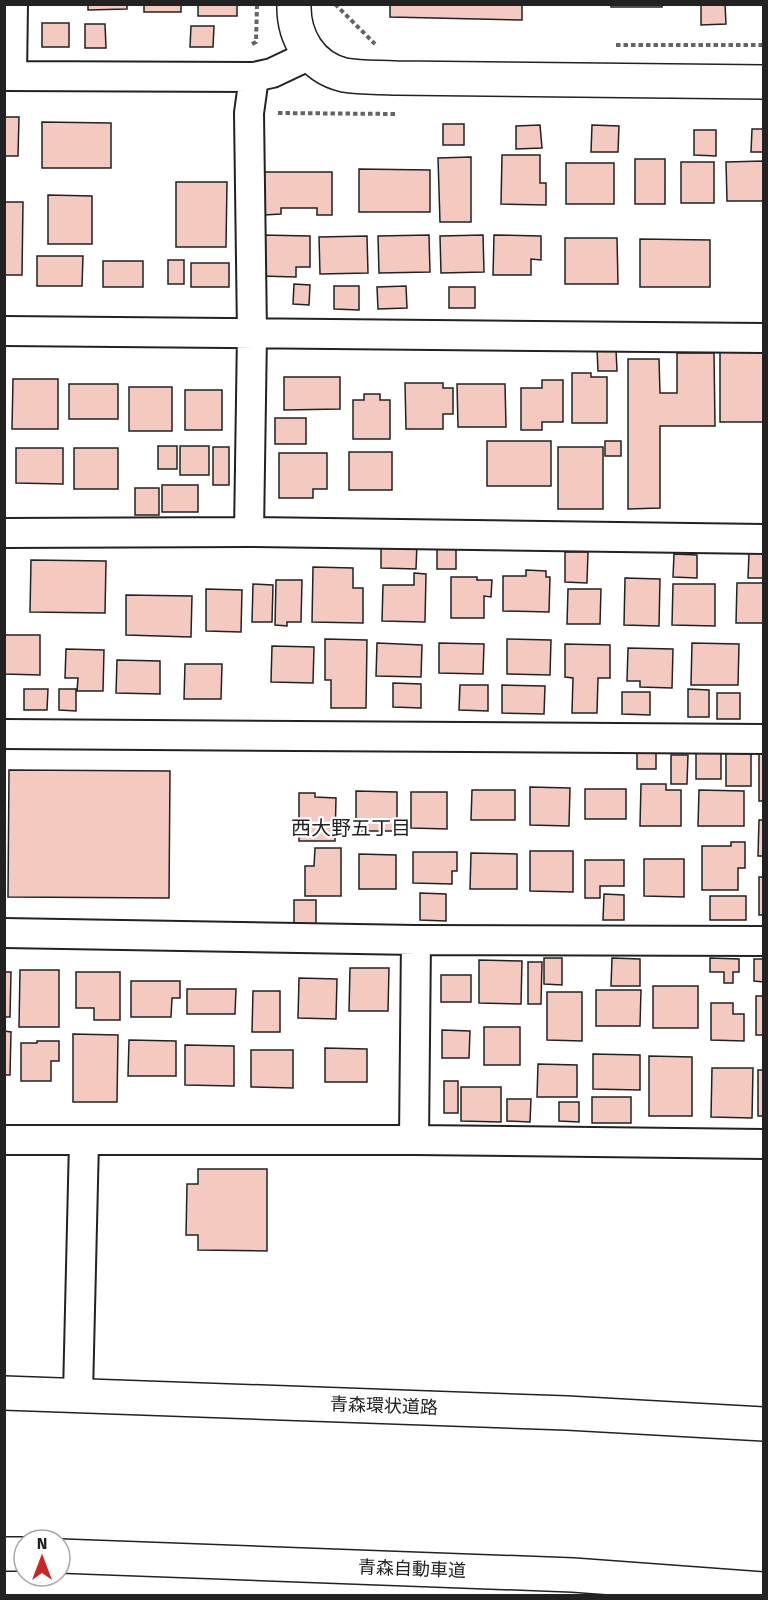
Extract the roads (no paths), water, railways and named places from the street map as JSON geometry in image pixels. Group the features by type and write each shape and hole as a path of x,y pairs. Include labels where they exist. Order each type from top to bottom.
{"main road":[{"path":"294,4 293,18 297,35 310,55 319,63 345,75 396,78 764,82"},
{"name":"青森環状道路","path":"4,1392 567,1413 764,1424"},
{"name":"青森自動車道","path":"72,1556 573,1575 764,1589"}],"street":[{"path":"13,4 8,76 254,77 272,73 310,55"},
{"path":"249,532 252,333 249,113 254,77"},
{"path":"4,331 764,338"},
{"path":"4,533 249,532 764,538"},
{"path":"4,734 764,740"},
{"path":"4,933 416,940 764,940"},
{"path":"414,1140 416,940"},
{"path":"4,1140 414,1140 764,1144"},
{"path":"78,1394 84,1141"}],"district":[{"name":"西大野五丁目","path":"351,828"}]}
